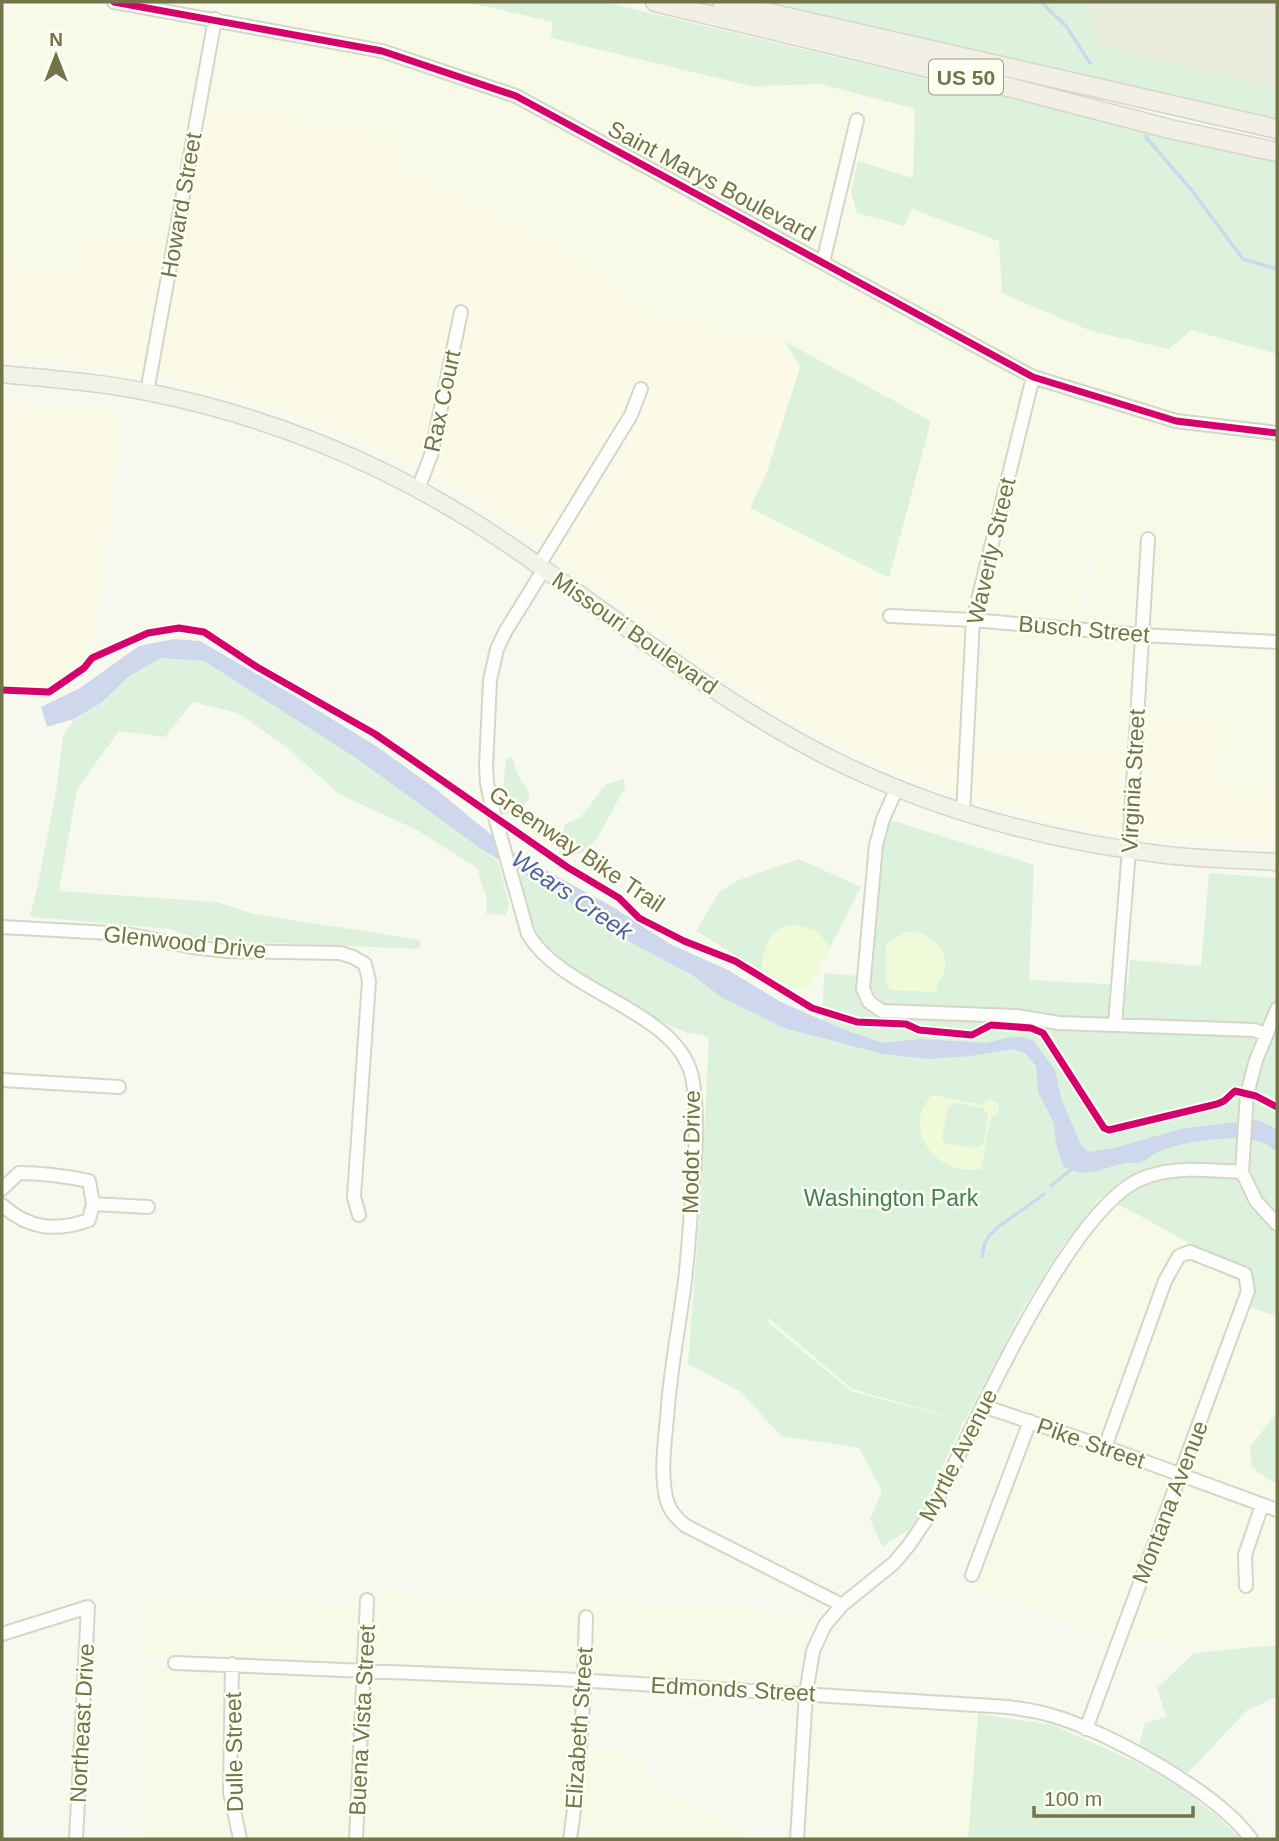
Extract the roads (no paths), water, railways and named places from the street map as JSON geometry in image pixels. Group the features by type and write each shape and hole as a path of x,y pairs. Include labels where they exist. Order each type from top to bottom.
{"highway":[{"name":"US 50","path":"655,2 1170,129 1277,152"},
{"name":"US 50","path":"722,2 1277,129"}],"main road":[{"name":"Missouri Boulevard","path":"2,374 147,392 221,410 293,433 356,459 418,489 480,526 727,698 814,751 897,788 963,813 1049,835 1167,855 1277,862"}],"street":[{"name":"Saint Marys Boulevard","path":"114,2 382,51 516,96 1032,377 1176,421 1277,433"},
{"name":"Howard Street","path":"147,392 215,19"},
{"path":"823,262 858,120"},
{"name":"Rax Court","path":"418,489 431,455 461,312"},
{"name":"Waverly Street","path":"963,813 973,620 1032,377"},
{"name":"Modot Drive","path":"641,389 631,415 505,632 493,662 486,783 521,911 536,949 565,972 663,1031 677,1046 693,1080 695,1160 684,1293 671,1370 664,1459 665,1492 671,1511 686,1527 842,1605"},
{"name":"Virginia Street","path":"1115,1024 1129,850 1148,538"},
{"name":"Busch Street","path":"890,616 973,620 1141,635 1277,642"},
{"path":"897,788 878,833 863,989 869,1002 882,1011 1016,1016 1059,1023 1254,1030 1265,1034"},
{"name":"Glenwood Drive","path":"2,927 127,934 227,951 340,953 365,964 369,981 354,1197 359,1215"},
{"path":"1277,1009 1256,1060 1245,1106 1242,1172 1256,1201 1277,1224"},
{"path":"2,1080 120,1087"},
{"name":"Myrtle Avenue","path":"797,1839 806,1693 813,1651 825,1625 842,1605 894,1563 909,1545 935,1504 1034,1307 1066,1256 1118,1193 1144,1177 1174,1171 1242,1172"},
{"path":"2,1189 19,1173 65,1176 89,1181 93,1204 89,1220 74,1226 41,1226 16,1218 2,1205"},
{"path":"93,1204 148,1207"},
{"name":"Montana Avenue","path":"1086,1729 1248,1291 1245,1274 1190,1252 1179,1256 1165,1281 1105,1447"},
{"name":"Pike Street","path":"983,1406 1277,1510"},
{"path":"972,1575 1030,1421"},
{"path":"1246,1586 1245,1555 1262,1505"},
{"name":"Buena Vista Street","path":"356,1839 367,1600"},
{"name":"Northeast Drive","path":"2,1634 88,1607 76,1839"},
{"name":"Elizabeth Street","path":"570,1839 576,1796 586,1617"},
{"name":"Edmonds Street","path":"175,1663 806,1693 1008,1707 1051,1715 1151,1760 1241,1824 1251,1839"},
{"name":"Dulle Street","path":"232,1664 230,1792 240,1839"}],"water":[{"name":"Wears Creek","path":"174,639 200,641 293,695 376,746 436,789 511,851 613,907 670,944 728,970 781,1002 845,1030 884,1043 919,1039 987,1043 1005,1038 1021,1037 1033,1040 1055,1070 1061,1098 1081,1145 1089,1152 1114,1148 1181,1129 1257,1120 1277,1129 1277,1152 1264,1143 1253,1140 1225,1139 1179,1145 1156,1153 1142,1162 1126,1163 1095,1172 1081,1172 1063,1166 1056,1144 1054,1123 1038,1092 1036,1066 1025,1053 1013,1049 929,1059 883,1054 784,1028 721,997 692,975 633,944 593,916 484,851 356,758 204,661 161,658 128,677 101,703 74,719 47,727 41,707 80,688 139,646"}],"waterway":[{"path":"1041,2 1066,26 1090,63"},
{"path":"1145,136 1193,192 1243,259 1277,269"},
{"path":"1051,1186 1074,1167"},
{"path":"982,1256 985,1243 991,1234 1044,1194"}],"park label":[{"name":"Washington Park","path":"891,1198"}]}
